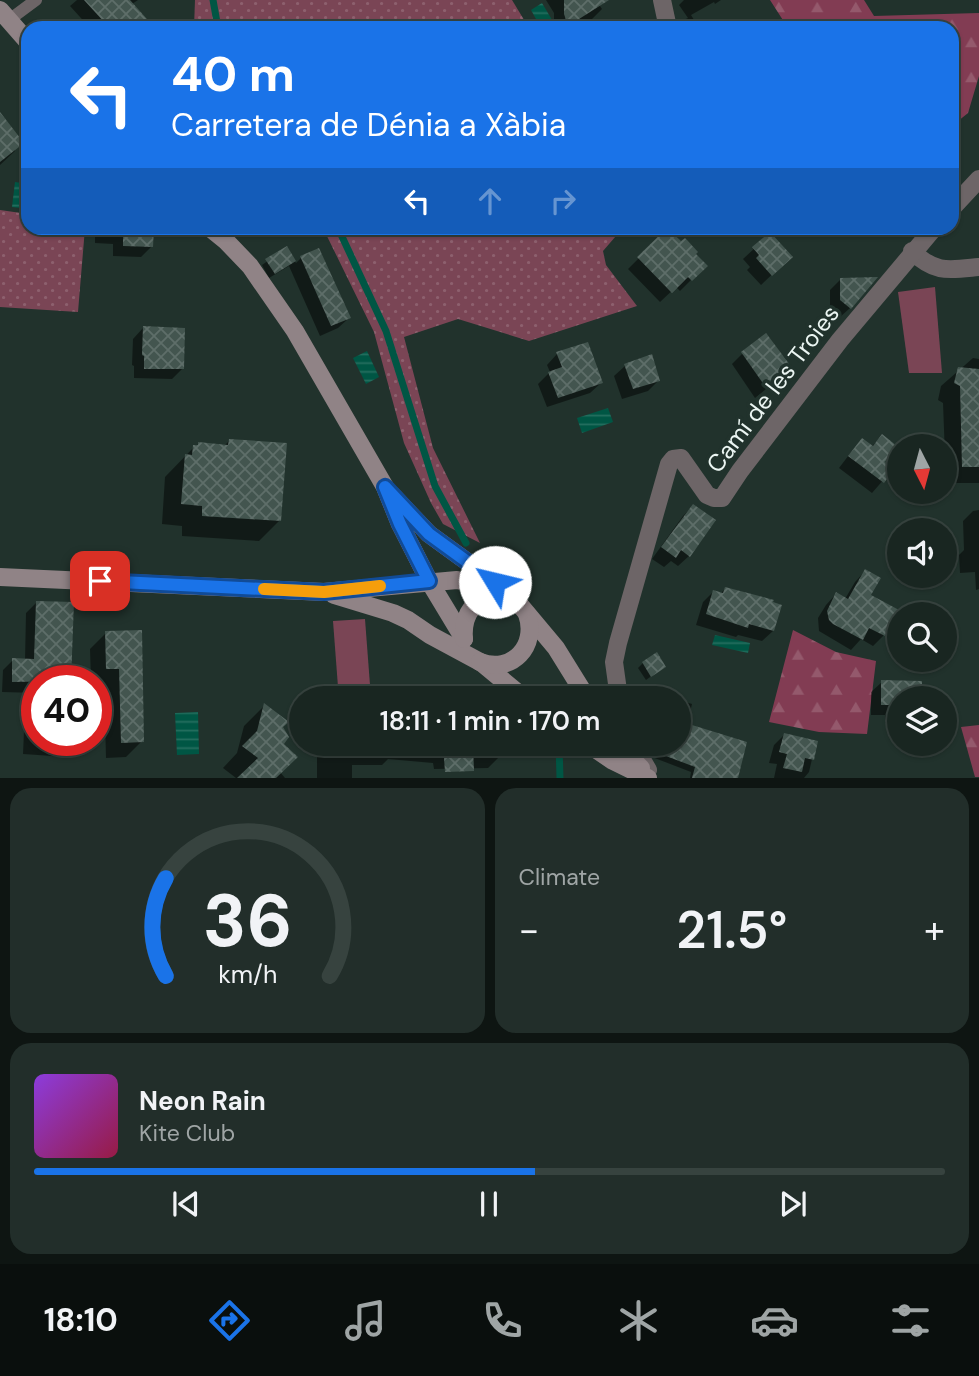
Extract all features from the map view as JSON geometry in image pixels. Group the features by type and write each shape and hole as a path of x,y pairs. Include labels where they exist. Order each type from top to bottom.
{"street":[{"path":"662,0 666,21"},
{"path":"4,15 21,34"},
{"path":"959,200 979,179"},
{"path":"219,235 250,266 281,309 385,487 400,524 429,581 474,657 510,686"},
{"name":"Camí de les Troies","path":"617,686 614,662 618,643 668,464 673,459 681,458 707,495 722,498 840,340 927,235"},
{"path":"912,251 932,268 953,270 979,267"},
{"path":"385,487 429,534 494,589 522,608 556,649 579,686"},
{"path":"0,577 324,592 457,580 494,589"},
{"path":"464,639 463,627 468,612 494,589"},
{"path":"324,592 394,613 482,663 499,664 510,661 527,646 531,624 522,608"},
{"path":"606,756 651,778"},
{"path":"629,756 651,778"},
{"path":"640,756 651,778"}],"lane":[{"path":"4,15 36,0"}],"shaded area":[{"path":"195,0 512,0 525,21 194,21"},
{"path":"542,3 553,21 537,21 531,10"},
{"path":"15,182 21,183 21,208 12,207"},
{"path":"0,210 21,213 21,235 84,235 78,312 0,307"},
{"path":"326,235 617,235 603,251 606,265 637,306 529,341 458,319 404,337 433,448 480,543 443,524 431,503 404,443 374,332"},
{"path":"935,287 942,373 909,373 898,292"},
{"path":"367,351 379,377 366,384 353,358"},
{"path":"608,408 613,422 582,433 577,418"},
{"path":"365,619 370,685 338,686 333,621"},
{"path":"715,635 750,643 748,653 712,645"},
{"path":"198,712 199,754 177,755 175,713"}],"green space":[{"path":"770,0 864,0 874,16 979,13 979,76 968,113 959,120 959,21 784,21"},
{"path":"793,630 836,652 876,661 867,734 819,732 769,722"},
{"path":"979,725 979,777 975,777 961,727"}],"building":[{"path":"84,0 130,0 149,21 103,21"},
{"path":"564,0 609,0 576,21 566,21"},
{"path":"0,112 21,139 21,145 0,162"},
{"path":"123,235 154,235 153,247 123,246"},
{"path":"660,235 675,235 681,241 685,238 708,266 692,281 688,277 672,293 637,257"},
{"path":"766,235 773,235 793,257 772,276 756,258 759,255 752,247"},
{"path":"287,246 296,261 275,274 265,259"},
{"path":"319,248 351,318 331,326 300,256"},
{"path":"878,277 851,309 840,300 840,278"},
{"path":"143,326 185,328 184,369 144,369"},
{"path":"766,333 793,369 767,389 741,352"},
{"path":"588,342 603,383 558,398 548,372 562,367 556,352"},
{"path":"652,354 660,381 633,389 624,364"},
{"path":"958,367 979,369 979,467 962,467 960,386 954,383"},
{"path":"882,434 887,438 887,479 884,483 848,456 862,438 873,446"},
{"path":"229,439 287,443 281,521 202,516 202,506 181,504 185,454 192,455 193,445 198,445 198,442 228,445"},
{"path":"693,504 716,520 690,557 681,550 676,558 661,547"},
{"path":"865,569 881,578 871,595 887,604 885,636 869,628 863,640 829,620 827,611 836,592 848,599"},
{"path":"725,587 774,600 773,602 782,605 774,631 749,624 748,628 706,614 713,590 723,593"},
{"path":"36,601 74,602 72,665 21,665 21,682 12,682 12,658 34,659"},
{"path":"142,630 144,742 121,743 119,669 106,665 105,631"},
{"path":"657,652 666,667 651,677 642,662"},
{"path":"881,680 922,681 922,686 887,686 887,705 881,705"},
{"path":"264,703 289,722 283,727 289,737 284,744 289,749 289,756 298,757 276,778 237,778 258,758 242,746 257,731"},
{"path":"691,725 747,742 738,778 692,778 695,767 666,756 691,756"},
{"path":"784,733 818,741 814,760 805,758 802,772 783,768 787,754 779,752"},
{"path":"444,756 473,756 474,771 445,772"}],"waterway":[{"path":"213,0 217,21"},
{"path":"341,235 386,331 435,486 466,543"},
{"path":"559,756 560,778"}],"slow traffic":[{"path":"264,589 324,592 380,586"}],"route":[{"path":"100,581 324,592 429,581 400,524 385,487 429,534 495,582"}]}
